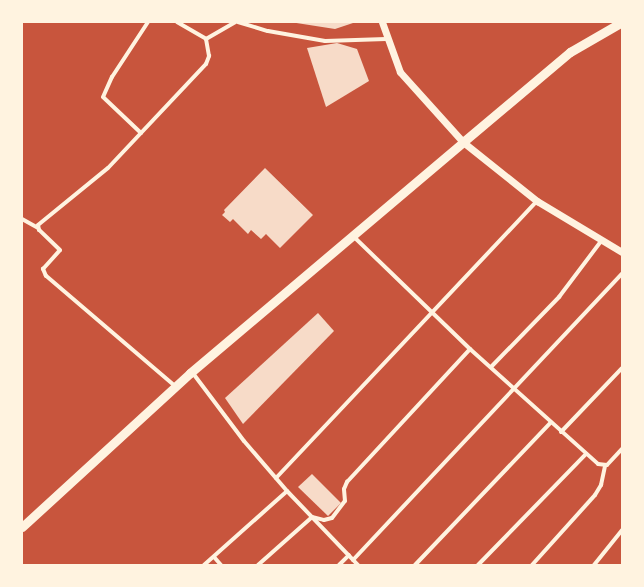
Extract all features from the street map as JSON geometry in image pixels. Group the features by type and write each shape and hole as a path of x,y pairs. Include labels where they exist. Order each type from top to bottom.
{"main road":[{"path":"22,526 192,372 570,52 622,22"}],"street":[{"path":"141,133 103,97 112,77 148,22"},
{"path":"38,228 40,222 108,168 206,64 209,56 206,39 177,22"},
{"path":"206,39 237,22 248,23 268,31 325,41 386,39"},
{"path":"382,22 386,39 400,72 463,142 537,201 622,252"},
{"path":"276,478 537,201"},
{"path":"22,219 38,228 60,250 43,269 46,276 176,386"},
{"path":"352,236 470,349 561,432 601,466 605,466"},
{"path":"491,368 559,297 602,240"},
{"path":"353,560 622,274"},
{"path":"312,517 324,520 332,518 345,501 344,489 347,482 470,349"},
{"path":"561,432 622,368"},
{"path":"192,372 287,491 358,565"},
{"path":"415,565 551,422"},
{"path":"532,565 598,490 605,466 622,449"},
{"path":"478,565 586,454"},
{"path":"204,565 287,491"},
{"path":"258,565 312,517"},
{"path":"594,565 622,530"},
{"path":"338,565 349,555"},
{"path":"214,557 221,565"}],"building":[{"path":"290,22 356,22 335,29"},
{"path":"337,43 357,49 369,81 326,107 307,48"},
{"path":"265,168 313,215 280,248 266,234 261,239 251,230 248,234 233,219 230,222 222,215 225,212 224,210"},
{"path":"318,313 334,331 243,424 225,398"},
{"path":"312,474 341,503 328,516 298,487"}]}
